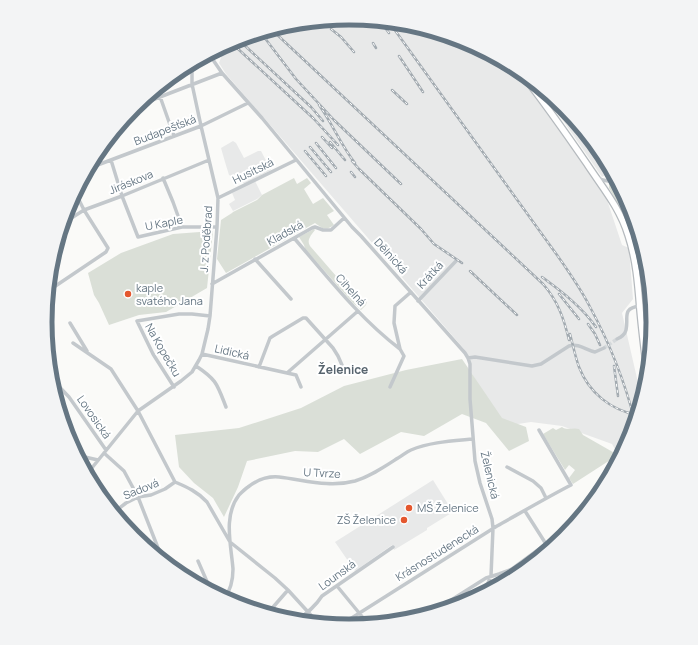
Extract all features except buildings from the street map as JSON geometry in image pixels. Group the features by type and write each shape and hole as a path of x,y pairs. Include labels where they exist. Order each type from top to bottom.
{"main road":[{"path":"534,90 595,176 621,217 629,236 637,271 645,352"}],"street":[{"name":"Dělnická","path":"212,59 222,73 344,218 468,358"},
{"name":"J. z Poděbrad","path":"90,470 138,411 188,376 196,366 202,354 210,316 218,227 218,198 192,84 192,70"},
{"path":"153,99 222,73"},
{"path":"160,96 174,136"},
{"name":"Budapešťská","path":"97,165 201,126 248,103"},
{"path":"111,160 122,196"},
{"name":"Jiráskova","path":"70,219 84,210 209,160"},
{"name":"Husitská","path":"218,198 296,160"},
{"path":"595,176 608,181 605,191"},
{"path":"164,178 182,227"},
{"name":"U Kaple","path":"122,196 138,237 182,227 218,227"},
{"path":"54,287 106,252 108,248 78,199"},
{"name":"Kladská","path":"212,284 312,228 331,230 344,218"},
{"path":"631,227 632,247"},
{"name":"Cihelná","path":"294,238 358,311 383,336 400,349"},
{"path":"255,259 291,299"},
{"name":"Krátká","path":"418,301 456,261"},
{"path":"390,386 404,356 400,349 394,322 395,306 411,292"},
{"path":"617,340 624,335 628,311 630,308 640,306"},
{"path":"287,373 358,311"},
{"name":"Na Kopečku","path":"174,387 152,354 137,321 179,314 210,316"},
{"name":"Lidická","path":"259,367 270,338 303,318 306,318 326,339"},
{"path":"70,323 88,352"},
{"path":"326,339 338,356 345,372"},
{"path":"73,343 111,369 138,411 175,482 202,496 230,542 275,578 313,617"},
{"path":"468,358 475,357 532,366 541,364 570,345 576,345 595,352 604,348"},
{"name":"Lidická","path":"202,354 287,373"},
{"name":"Želenická","path":"468,358 470,364 470,399 475,461 480,483 492,519 493,528 491,576 487,586"},
{"path":"196,366 208,374 218,385 226,407"},
{"path":"287,373 296,375 301,387"},
{"name":"Lovosická","path":"58,386 69,397 105,452 124,471 138,497 159,552"},
{"name":"Krásnostudenecká","path":"348,620 493,528 571,485 539,430"},
{"name":"U Tvrze","path":"227,594 232,585 234,569 229,524 231,509 240,495 251,485 259,480 269,477 330,484 347,482 361,479 374,473 409,451 425,445 473,439"},
{"path":"83,457 98,460"},
{"path":"507,467 533,481 541,488 546,498"},
{"name":"Sadová","path":"117,510 138,497 151,495 165,489 175,482"},
{"path":"525,511 546,544"},
{"path":"445,604 486,578 512,569 549,542"},
{"name":"Lounská","path":"303,616 318,604 322,596 393,547"},
{"path":"198,561 208,584"},
{"path":"337,586 364,619"},
{"path":"271,610 288,590"}],"shaded area":[{"path":"330,26 368,26 407,31 445,41 481,56 524,82 594,179 607,200 622,245 629,248 633,299 622,313 639,388 631,418 617,452 612,444 562,426 531,422 504,426 472,374 464,349 226,74 219,63 223,53 272,35"},
{"path":"554,107 573,126 585,141 607,174 602,177"},
{"path":"233,141 236,143 244,158 261,151 271,170 254,179 262,195 233,211 229,204 235,200 232,193 245,186 239,173 231,176 229,175 221,148"},
{"path":"294,178 297,184 307,178 311,183 304,189 313,204 323,198 334,211 327,215 334,225 324,228 315,223 226,273 217,259 221,220 257,200 262,195"},
{"path":"611,182 616,191 624,209 627,223 609,188 609,183"},
{"path":"314,229 315,230 309,239 310,246 350,292 354,292 360,299 363,298 367,301 366,305 361,310 305,249 299,237"},
{"path":"213,231 207,288 166,312 139,315 109,325 94,295 88,273 121,253 173,234"},
{"path":"636,244 641,264 644,284 646,328"},
{"path":"462,359 502,418 526,427 529,441 509,451 486,423 462,414 424,436 401,432 360,454 344,439 318,452 295,451 247,461 238,487 224,517 213,498 194,483 179,467 175,435 239,428 301,408 344,386 406,370"},
{"path":"562,427 566,429 579,429 583,435 616,454 614,457 573,484 569,478 575,470 569,465 565,470 543,434 553,428 556,430"},
{"name":"ZŠ Želenice","path":"433,480 453,512 394,550 392,545 355,571 335,542"}],"tunnel":[{"path":"604,348 617,339"}],"railway":[{"path":"385,28 389,33"},
{"path":"331,29 341,37 354,52"},
{"path":"394,29 579,287 610,349 627,392 632,412"},
{"path":"276,34 543,284 553,297 560,310 569,340"},
{"path":"264,37 296,79 334,120 401,184"},
{"path":"373,43 376,48"},
{"path":"244,45 311,107 323,121"},
{"path":"237,48 313,118 338,145"},
{"path":"399,56 423,92"},
{"path":"392,90 407,104"},
{"path":"319,105 355,163 352,161 359,169 421,229 434,244 462,263"},
{"path":"322,137 332,148"},
{"path":"330,142 345,160"},
{"path":"316,143 336,168"},
{"path":"310,147 331,172"},
{"path":"305,151 326,176"},
{"path":"351,172 355,177"},
{"path":"470,271 517,315"},
{"path":"542,277 578,306 596,327"},
{"path":"559,294 579,319"},
{"path":"588,324 600,345"},
{"path":"570,334 579,367 589,385 602,399 618,409 632,414"},
{"path":"614,366 618,396"}],"place":[{"name":"kaple svatého Jana","path":"128,294"},
{"name":"MŠ Želenice","path":"409,508"},
{"name":"ZŠ Želenice","path":"404,520"}],"district":[{"name":"Želenice","path":"343,370"}]}
